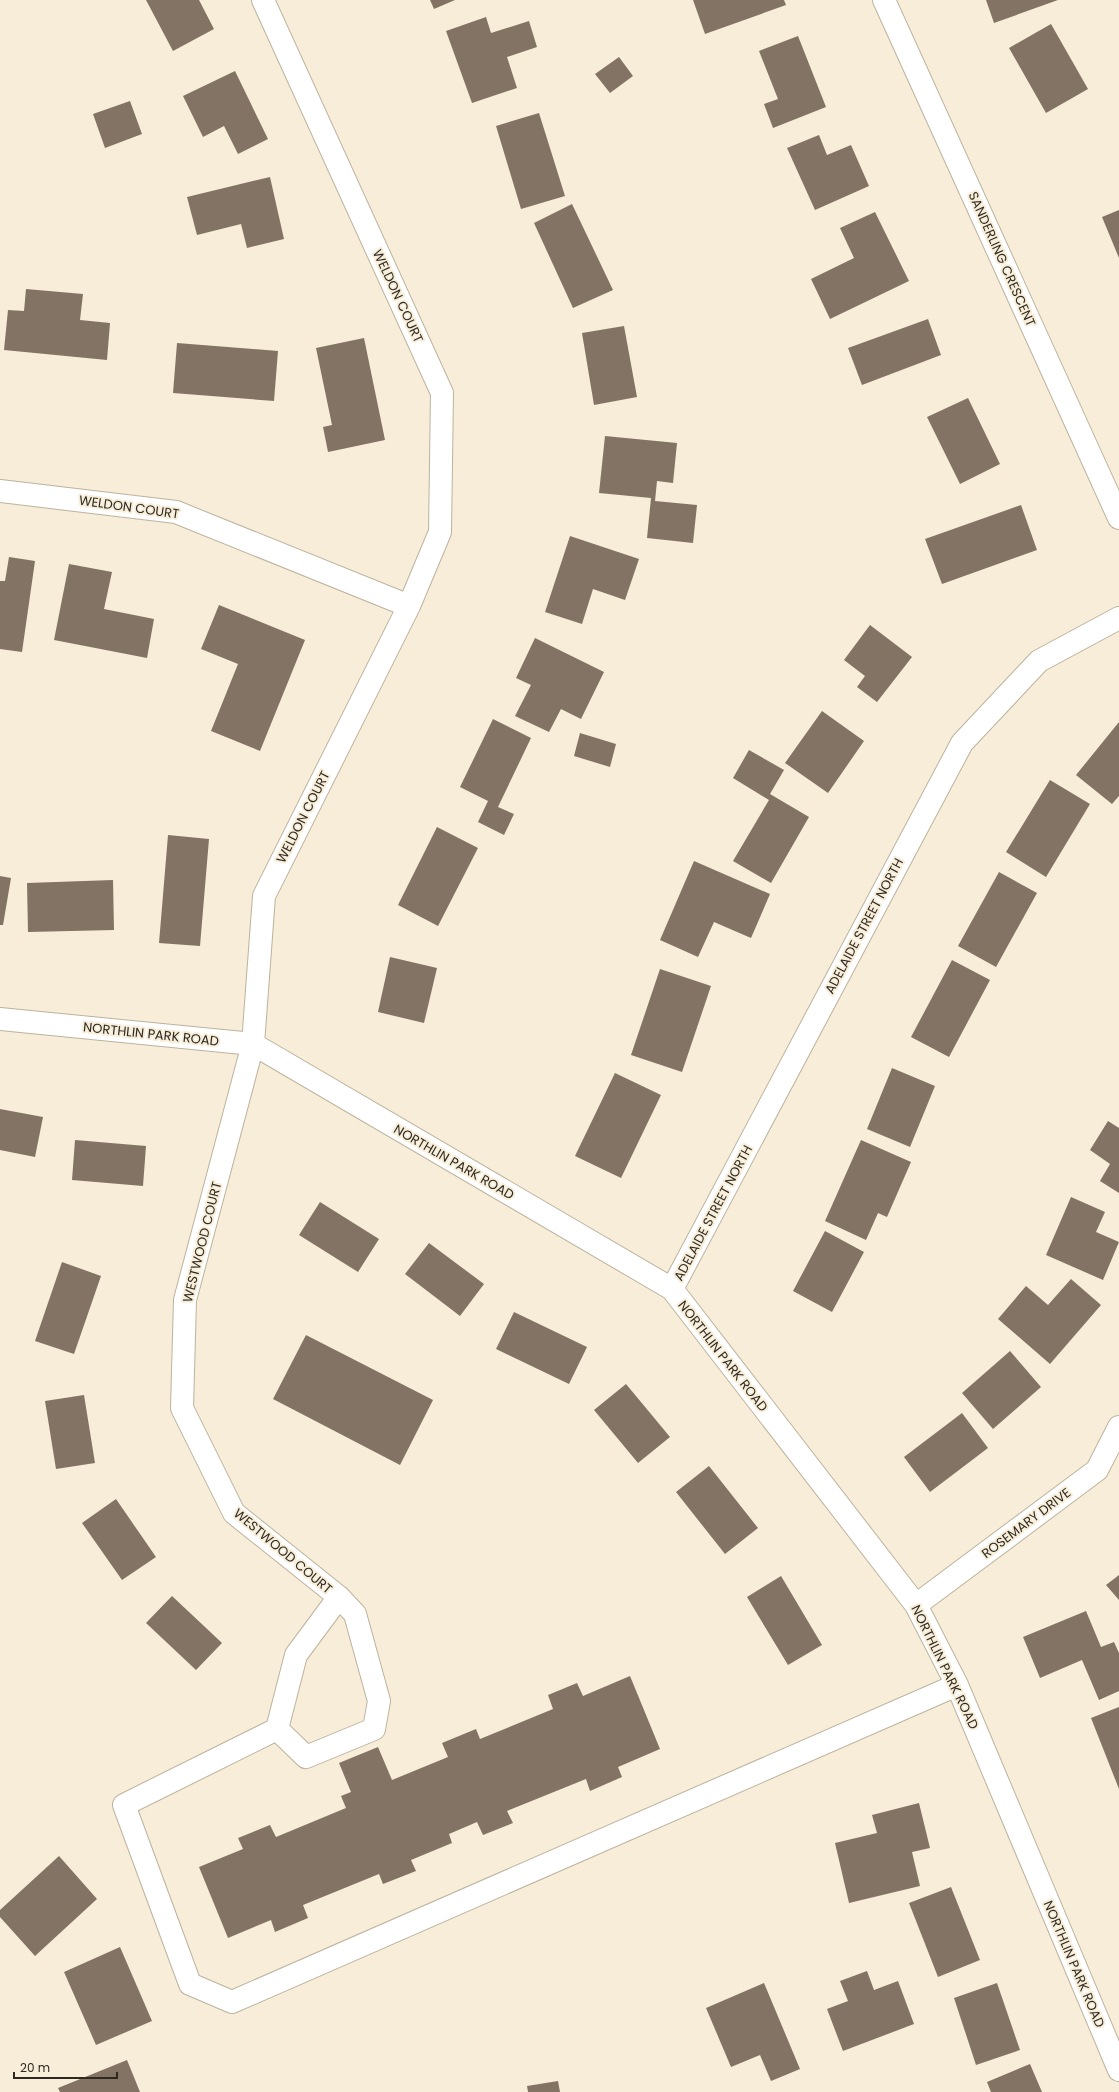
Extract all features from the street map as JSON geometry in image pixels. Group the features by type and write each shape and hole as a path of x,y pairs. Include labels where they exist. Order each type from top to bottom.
{"street":[{"name":"WELDON COURT","path":"253,1044 264,896 409,606 440,532 442,393 263,0"},
{"name":"SANDERLING CRESCENT","path":"884,0 1119,518"},
{"name":"WELDON COURT","path":"0,491 176,512 409,606"},
{"name":"ADELAIDE STREET NORTH","path":"672,1289 962,743 1039,661 1119,618"},
{"name":"NORTHLIN PARK ROAD","path":"0,1019 253,1044 672,1289 916,1605 957,1685 1119,2070"},
{"name":"WESTWOOD COURT","path":"253,1044 186,1300 182,1408 234,1513 339,1597 355,1614 379,1701 374,1729 306,1757 277,1730"},
{"name":"ROSEMARY DRIVE","path":"916,1605 1097,1470 1119,1428"},
{"path":"339,1597 296,1655 277,1730 124,1805 190,1984 232,2002 957,1685"}],"building":[{"path":"146,0 199,0 214,29 173,51"},
{"path":"430,0 455,0 434,9"},
{"path":"693,0 784,0 786,5 705,34"},
{"path":"986,0 1058,0 994,23"},
{"path":"486,17 491,33 529,21 537,47 507,57 517,88 472,103 446,31"},
{"path":"1051,24 1088,89 1046,113 1009,48"},
{"path":"798,36 826,107 773,128 764,104 778,99 759,51"},
{"path":"619,57 633,76 610,93 595,74"},
{"path":"235,71 268,139 238,154 224,126 203,137 183,96"},
{"path":"130,101 142,134 105,148 93,114"},
{"path":"539,113 565,196 521,209 496,126"},
{"path":"819,135 827,155 851,145 869,186 815,210 787,148"},
{"path":"270,177 284,239 247,248 241,224 197,235 187,197"},
{"path":"572,204 613,290 573,308 534,223"},
{"path":"1119,210 1119,258 1102,217"},
{"path":"875,212 909,281 830,319 811,279 854,258 840,228"},
{"path":"26,289 83,294 80,320 110,323 107,360 4,350 8,310 24,311"},
{"path":"928,319 941,355 862,385 848,348"},
{"path":"624,326 637,397 594,405 582,333"},
{"path":"364,338 385,440 328,452 323,427 332,425 316,348"},
{"path":"177,343 278,351 274,401 173,393"},
{"path":"968,398 1000,464 960,484 927,417"},
{"path":"605,436 677,443 673,483 657,481 655,501 697,505 693,543 647,538 651,498 599,493"},
{"path":"1021,505 1037,550 942,584 925,539"},
{"path":"570,536 639,559 625,600 593,589 582,624 545,612"},
{"path":"9,557 35,561 22,652 0,649 0,581 5,581"},
{"path":"69,564 112,572 104,609 154,619 147,658 54,640"},
{"path":"219,605 305,640 260,751 211,731 238,664 201,649"},
{"path":"870,625 912,657 877,702 857,687 865,676 844,660"},
{"path":"535,638 604,672 581,719 561,709 549,732 515,716 531,685 516,678"},
{"path":"822,711 864,741 828,793 785,763"},
{"path":"493,719 531,738 498,807 514,814 504,835 478,822 488,801 460,787"},
{"path":"1119,722 1119,796 1112,804 1076,775"},
{"path":"580,733 616,744 610,767 574,756"},
{"path":"749,750 784,770 770,794 809,817 771,883 733,861 769,800 733,778"},
{"path":"1050,780 1090,804 1046,877 1006,852"},
{"path":"437,827 478,848 438,926 398,905"},
{"path":"168,835 209,839 200,946 159,943"},
{"path":"694,861 770,894 751,938 714,922 698,957 660,940"},
{"path":"999,872 1037,893 996,967 958,946"},
{"path":"0,876 11,878 3,925 0,925"},
{"path":"113,880 114,930 28,932 27,883"},
{"path":"390,957 437,968 424,1023 378,1012"},
{"path":"952,960 990,980 949,1057 911,1037"},
{"path":"660,969 711,986 682,1072 631,1055"},
{"path":"892,1068 935,1086 910,1147 867,1129"},
{"path":"615,1073 661,1095 621,1178 575,1156"},
{"path":"0,1109 43,1117 35,1157 0,1150"},
{"path":"1108,1121 1119,1128 1119,1193 1100,1181 1110,1164 1090,1150"},
{"path":"75,1140 146,1146 143,1186 72,1180"},
{"path":"861,1140 911,1162 887,1217 878,1213 866,1240 825,1221"},
{"path":"1071,1197 1105,1212 1096,1232 1119,1242 1103,1280 1046,1255"},
{"path":"320,1202 379,1239 358,1272 299,1235"},
{"path":"825,1231 864,1252 832,1312 793,1291"},
{"path":"429,1243 484,1284 460,1316 405,1274"},
{"path":"62,1262 101,1276 74,1354 35,1341"},
{"path":"1071,1279 1101,1305 1050,1364 998,1319 1026,1286 1048,1305"},
{"path":"514,1312 587,1347 569,1384 496,1349"},
{"path":"306,1335 433,1400 400,1465 273,1399"},
{"path":"1010,1351 1041,1387 993,1429 962,1393"},
{"path":"626,1384 670,1437 638,1463 594,1410"},
{"path":"84,1395 95,1463 56,1469 45,1401"},
{"path":"962,1413 988,1448 930,1492 904,1457"},
{"path":"709,1466 758,1528 725,1554 676,1492"},
{"path":"116,1499 156,1557 122,1580 82,1523"},
{"path":"1119,1575 1119,1600 1106,1585"},
{"path":"781,1576 822,1645 788,1665 747,1597"},
{"path":"172,1596 222,1643 196,1670 146,1623"},
{"path":"1086,1611 1101,1647 1114,1642 1119,1653 1119,1691 1099,1700 1082,1660 1040,1678 1023,1637"},
{"path":"630,1676 660,1749 618,1767 622,1777 590,1791 586,1779 507,1811 513,1823 483,1835 477,1822 449,1834 452,1843 411,1860 416,1871 383,1884 379,1874 303,1905 308,1918 275,1932 271,1920 228,1938 199,1867 243,1849 238,1838 270,1825 276,1837 346,1808 341,1796 351,1792 339,1763 378,1747 392,1780 448,1757 442,1743 476,1729 480,1739 553,1709 548,1695 577,1683 583,1696"},
{"path":"1119,1707 1119,1789 1091,1718"},
{"path":"919,1803 930,1848 912,1852 920,1886 849,1903 835,1843 877,1833 872,1815"},
{"path":"59,1856 97,1899 35,1956 0,1917 0,1910"},
{"path":"951,1887 980,1960 938,1977 909,1903"},
{"path":"120,1947 152,2021 96,2045 64,1972"},
{"path":"867,1971 874,1990 898,1981 914,2024 843,2051 827,2009 848,2001 840,1981"},
{"path":"764,1983 800,2069 771,2081 760,2055 731,2067 706,2008"},
{"path":"997,1983 1020,2050 976,2065 954,1998"},
{"path":"127,2060 140,2092 60,2092 58,2088"},
{"path":"1030,2064 1042,2092 991,2092 987,2082"},
{"path":"558,2081 560,2092 528,2092 527,2086"}]}
